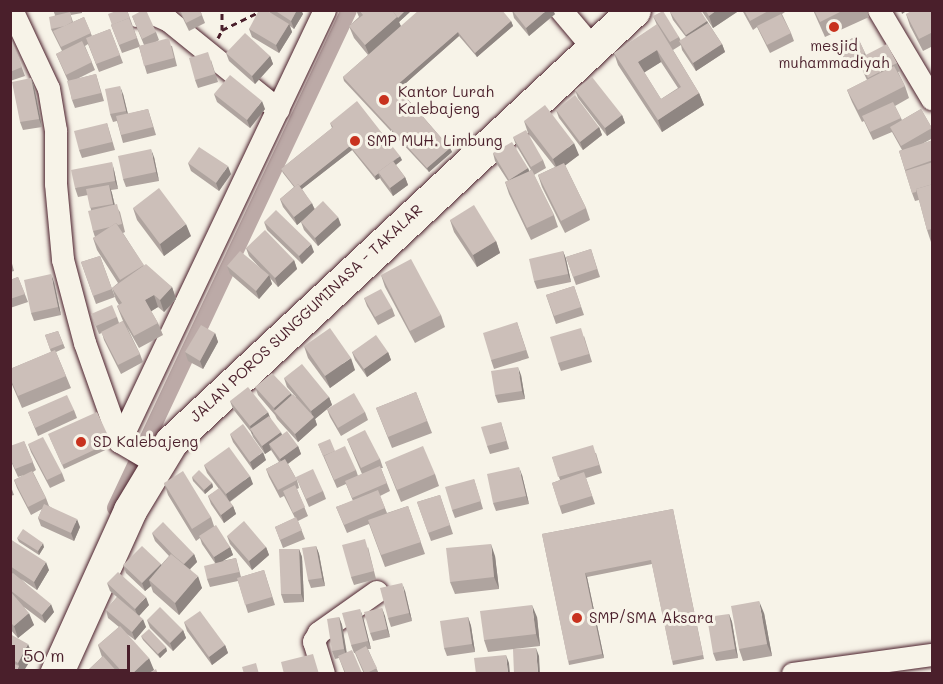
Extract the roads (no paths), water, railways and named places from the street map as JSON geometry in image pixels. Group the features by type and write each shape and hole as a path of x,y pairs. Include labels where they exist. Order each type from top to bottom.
{"highway":[{"name":"JALAN POROS SUNGGUMINASA - TAKALAR","path":"56,674 130,510 135,452 189,423 634,10"}],"street":[{"path":"12,10 49,89 56,131 58,216 65,271 135,452"},
{"path":"135,452 279,110 325,10"},
{"path":"561,10 593,48"},
{"path":"879,10 933,99"},
{"path":"136,16 155,14 192,37 279,110"},
{"path":"324,674 314,642 319,633 377,592"},
{"path":"793,674 922,662"}],"waterway":[{"path":"115,508 349,10"}],"place":[{"name":"mesjid muhammadiyah","path":"834,27"},
{"name":"Kantor Lurah Kalebajeng","path":"384,100"},
{"name":"SMP MUH. Limbung","path":"355,141"},
{"name":"SD Kalebajeng","path":"81,442"},
{"name":"SMP/SMA Aksara","path":"577,618"}]}
